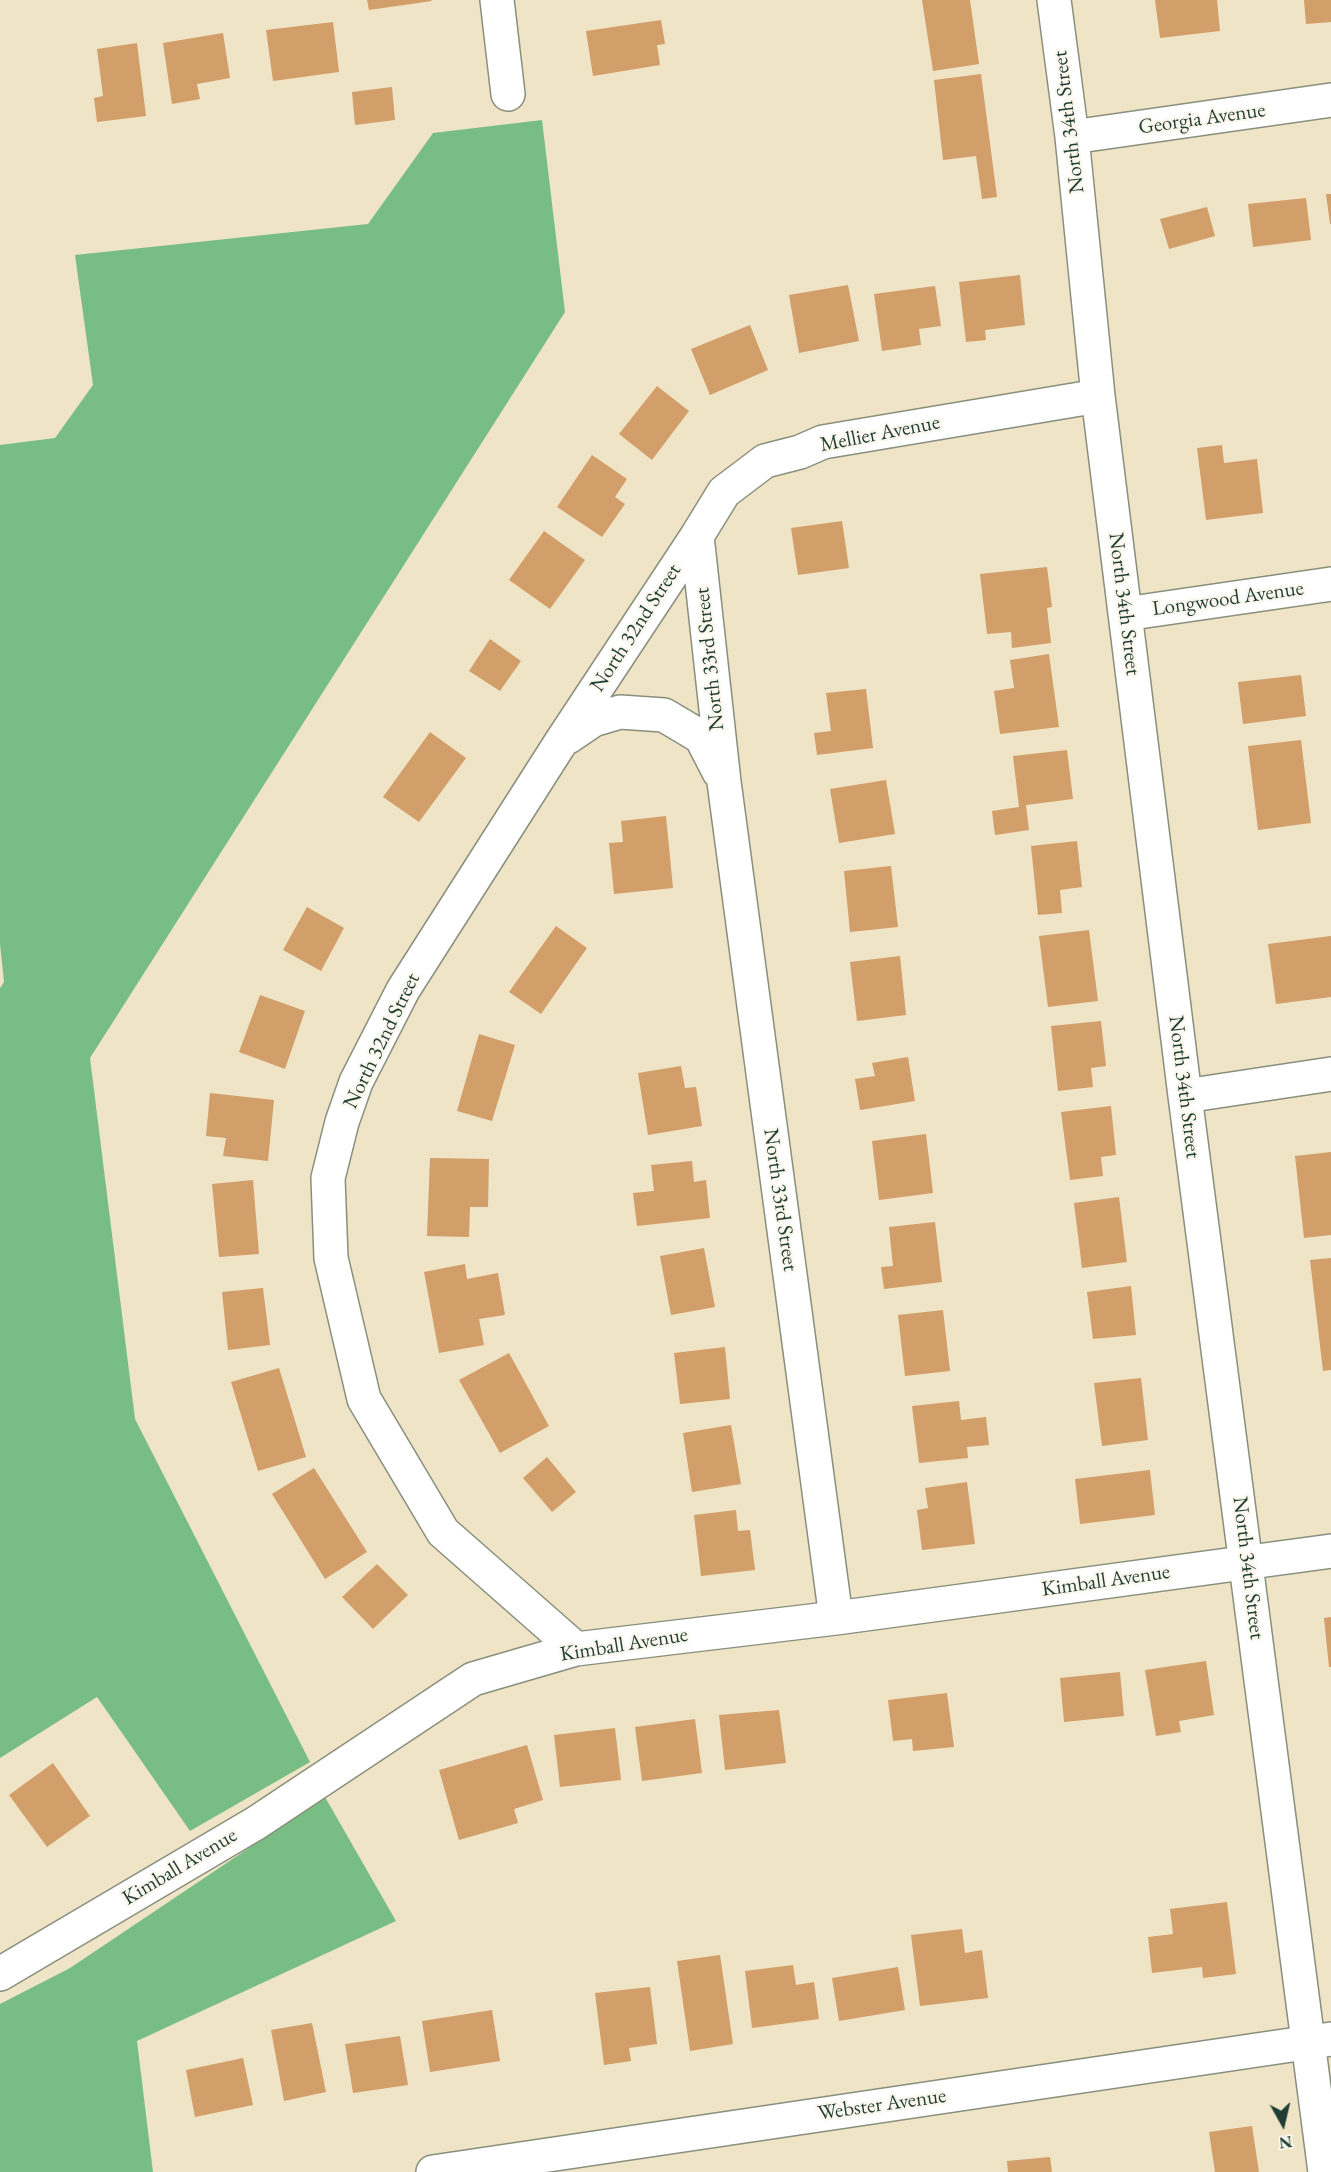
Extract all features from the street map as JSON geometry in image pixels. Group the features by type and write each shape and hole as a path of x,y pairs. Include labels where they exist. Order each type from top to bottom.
{"street":[{"path":"497,0 508,94"},
{"name":"North 34th Street","path":"1054,0 1072,137 1098,396 1185,1096 1247,1562 1320,2041 1325,2172"},
{"name":"Georgia Avenue","path":"1072,137 1331,100"},
{"name":"Mellier Avenue","path":"697,536 724,492 765,461 823,442 1098,396"},
{"name":"North 32nd Street","path":"576,1649 443,1532 364,1399 331,1258 328,1178 342,1122 356,1082 403,990 561,742 697,536"},
{"name":"North 33rd Street","path":"697,536 724,782 836,1618"},
{"name":"Longwood Avenue","path":"1125,614 1331,584"},
{"name":"North 33rd Street","path":"561,742 593,720 620,712 664,714 701,737 724,782"},
{"path":"1185,1096 1331,1074"},
{"name":"Kimball Avenue","path":"0,1974 256,1823 472,1679 576,1649 836,1618 1331,1551"},
{"name":"Webster Avenue","path":"434,2172 1320,2041"}],"green space":[{"path":"542,120 565,312 90,1058 135,1419 310,1762 190,1831 97,1697 0,1758 0,988 4,982 0,944 0,445 55,438 93,385 75,255 368,224 433,133"},
{"path":"325,1797 396,1921 137,2041 153,2172 0,2172 0,2004 70,1968"}],"building":[{"path":"367,0 431,0 432,1 369,10"},
{"path":"922,0 970,0 979,64 933,71"},
{"path":"1155,0 1217,0 1220,31 1160,38"},
{"path":"1304,0 1331,0 1331,22 1306,24"},
{"path":"661,20 665,44 657,45 660,65 593,76 586,31"},
{"path":"333,22 339,72 273,81 266,30"},
{"path":"223,33 230,78 197,84 200,99 172,104 163,43"},
{"path":"137,43 146,116 97,122 94,98 103,96 97,49"},
{"path":"981,74 997,197 982,199 976,156 943,160 934,80"},
{"path":"392,87 395,120 355,125 352,92"},
{"path":"1326,194 1331,194 1331,224 1330,224"},
{"path":"1306,198 1311,240 1253,247 1248,204"},
{"path":"1207,207 1215,236 1169,249 1160,219"},
{"path":"1020,275 1025,325 985,330 986,340 966,342 959,282"},
{"path":"848,285 859,341 799,353 789,295"},
{"path":"935,286 941,326 919,329 921,345 882,351 874,294"},
{"path":"750,325 768,370 710,395 691,349"},
{"path":"657,386 689,411 652,460 619,434"},
{"path":"1222,445 1224,463 1257,459 1263,513 1206,520 1197,448"},
{"path":"592,455 627,479 615,497 625,504 602,537 557,507"},
{"path":"842,521 849,568 798,575 791,528"},
{"path":"544,531 585,560 550,609 509,580"},
{"path":"1047,567 1052,607 1047,608 1051,643 1012,648 1011,632 987,634 980,574"},
{"path":"490,639 521,661 500,691 469,671"},
{"path":"1049,654 1059,727 1000,734 994,691 1014,688 1010,660"},
{"path":"1301,675 1306,716 1243,724 1238,682"},
{"path":"866,689 873,748 817,755 814,733 831,731 826,693"},
{"path":"430,732 466,758 419,822 383,797"},
{"path":"1301,740 1311,823 1258,830 1248,746"},
{"path":"1067,750 1073,799 1026,805 1029,830 995,835 992,811 1019,807 1013,756"},
{"path":"886,780 895,834 839,843 830,789"},
{"path":"666,816 673,888 614,894 609,843 623,842 621,821"},
{"path":"1077,841 1082,887 1060,890 1062,913 1038,915 1031,846"},
{"path":"891,866 898,927 850,932 844,871"},
{"path":"307,907 344,928 321,971 283,950"},
{"path":"556,926 587,948 541,1014 509,992"},
{"path":"1089,930 1098,1001 1048,1007 1039,936"},
{"path":"1331,936 1331,997 1276,1004 1268,944"},
{"path":"900,956 906,1015 857,1021 850,962"},
{"path":"260,995 305,1011 285,1069 239,1052"},
{"path":"1101,1021 1106,1066 1091,1068 1093,1087 1058,1091 1051,1026"},
{"path":"479,1034 515,1045 492,1121 457,1111"},
{"path":"908,1057 915,1101 860,1110 855,1079 875,1076 872,1063"},
{"path":"681,1066 685,1088 696,1087 702,1126 648,1135 638,1073"},
{"path":"210,1093 274,1100 268,1161 223,1156 226,1138 206,1136"},
{"path":"1111,1106 1116,1155 1101,1157 1103,1176 1070,1180 1061,1112"},
{"path":"926,1134 933,1193 879,1200 872,1141"},
{"path":"1331,1152 1331,1235 1304,1238 1295,1156"},
{"path":"430,1158 489,1159 488,1207 470,1207 469,1237 427,1236"},
{"path":"692,1161 694,1182 706,1180 710,1218 637,1226 633,1193 654,1191 651,1165"},
{"path":"253,1180 259,1254 219,1257 212,1184"},
{"path":"1119,1197 1127,1262 1082,1268 1074,1203"},
{"path":"935,1222 942,1282 884,1289 881,1267 893,1266 889,1227"},
{"path":"704,1248 715,1307 671,1315 660,1256"},
{"path":"1331,1258 1331,1370 1323,1371 1310,1260"},
{"path":"465,1264 467,1279 498,1273 505,1315 479,1319 484,1345 439,1353 424,1272"},
{"path":"1131,1286 1136,1335 1093,1339 1087,1292"},
{"path":"263,1288 270,1345 228,1350 222,1292"},
{"path":"943,1310 950,1371 905,1376 898,1315"},
{"path":"725,1347 730,1399 680,1404 674,1353"},
{"path":"509,1353 549,1426 500,1453 459,1380"},
{"path":"279,1368 306,1457 258,1471 231,1382"},
{"path":"1141,1378 1148,1440 1102,1446 1094,1383"},
{"path":"959,1401 961,1420 986,1417 989,1445 967,1447 968,1458 919,1463 912,1406"},
{"path":"731,1425 741,1484 692,1492 683,1433"},
{"path":"547,1457 576,1492 552,1512 523,1478"},
{"path":"314,1468 367,1552 325,1579 272,1494"},
{"path":"1150,1470 1155,1515 1080,1524 1075,1479"},
{"path":"967,1482 975,1544 922,1550 917,1510 928,1508 925,1488"},
{"path":"736,1510 738,1531 750,1530 755,1570 701,1576 694,1515"},
{"path":"377,1564 408,1595 373,1629 342,1597"},
{"path":"1331,1617 1331,1667 1329,1667 1324,1618"},
{"path":"1206,1661 1214,1715 1179,1721 1181,1732 1156,1736 1145,1670"},
{"path":"1120,1672 1124,1716 1064,1722 1060,1678"},
{"path":"947,1693 954,1747 913,1751 912,1739 893,1741 888,1700"},
{"path":"779,1710 786,1763 725,1770 719,1715"},
{"path":"695,1719 702,1773 642,1781 635,1727"},
{"path":"615,1728 621,1780 560,1787 554,1735"},
{"path":"527,1745 543,1800 514,1809 518,1823 459,1840 439,1770"},
{"path":"53,1763 90,1816 47,1847 9,1795"},
{"path":"1227,1902 1236,1974 1203,1978 1202,1967 1152,1973 1148,1937 1173,1934 1170,1909"},
{"path":"962,1929 965,1953 982,1950 988,1998 920,2006 911,1935"},
{"path":"720,1955 733,2044 690,2051 677,1961"},
{"path":"793,1965 796,1985 814,1982 819,2019 752,2028 745,1971"},
{"path":"898,1967 905,2010 839,2021 832,1978"},
{"path":"650,1987 657,2044 629,2048 631,2061 604,2065 595,1993"},
{"path":"492,2010 500,2061 430,2072 422,2021"},
{"path":"312,2023 326,2092 284,2101 271,2030"},
{"path":"400,2036 408,2085 353,2093 345,2044"},
{"path":"243,2058 253,2105 195,2117 186,2070"},
{"path":"1252,2126 1259,2172 1215,2172 1209,2132"},
{"path":"1050,2157 1052,2172 1008,2172 1007,2161"}]}
